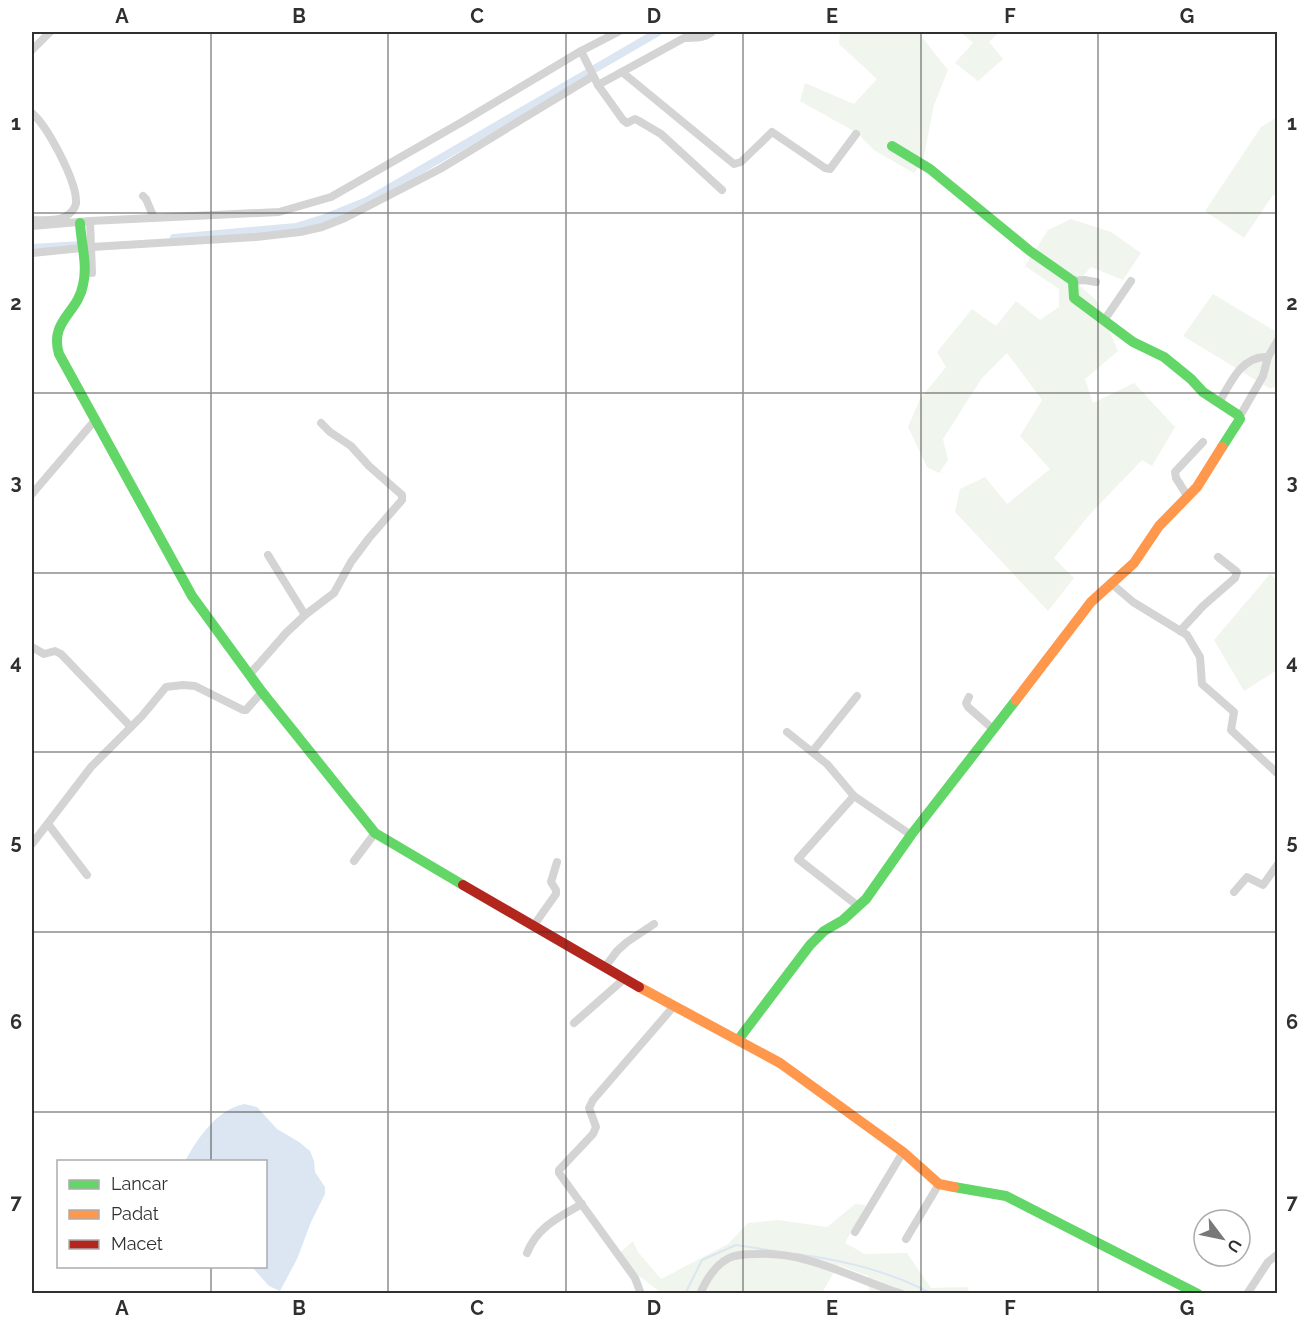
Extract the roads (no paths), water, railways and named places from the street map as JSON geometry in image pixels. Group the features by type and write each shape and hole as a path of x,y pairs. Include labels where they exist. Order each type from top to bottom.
{"street":[{"path":"32,50 50,32"},
{"path":"32,226 85,225 154,218 279,212 331,197 618,32"},
{"path":"598,86 684,38 698,39 712,32"},
{"path":"582,54 598,86 623,120 629,123 635,119 661,134 722,190"},
{"path":"622,72 734,164 741,162 772,132 825,168 830,169 856,134"},
{"path":"32,253 87,246 256,237 322,227 345,218 440,169 592,75"},
{"path":"32,113 54,141 77,202 67,216 32,220"},
{"path":"892,146 930,169 1030,251 1073,281 1096,282"},
{"path":"143,196 154,218"},
{"path":"85,225 92,273"},
{"path":"87,246 82,289 60,325 55,346 192,596 262,692 375,833 624,979 789,1070 903,1152 939,1184 1006,1196 1198,1293"},
{"path":"1073,281 1074,298 1133,342 1164,357 1203,392 1240,417"},
{"path":"1105,319 1131,281"},
{"path":"738,1040 810,945 824,931 843,920 866,899 911,835 1091,602 1134,563 1159,525 1197,487 1239,422 1263,376 1268,357 1278,340"},
{"path":"1219,403 1244,365 1253,358 1268,357"},
{"path":"32,494 96,419"},
{"path":"250,674 286,633 334,593 351,562 403,498 351,446 321,423"},
{"path":"1188,497 1176,478 1175,472 1203,442"},
{"path":"268,555 305,615"},
{"path":"1180,631 1203,606 1235,578 1237,572 1218,558"},
{"path":"1112,585 1133,602 1187,635 1200,657 1202,684 1234,712 1231,730 1278,774"},
{"path":"32,647 44,654 55,651 61,654 131,727"},
{"path":"32,844 91,767 131,727 166,687 195,686 243,710 253,704 262,692"},
{"path":"812,752 857,696"},
{"path":"969,697 966,704 968,707 993,729"},
{"path":"787,732 827,764 854,796 911,835"},
{"path":"854,796 798,859 858,906"},
{"path":"48,824 87,875"},
{"path":"354,861 375,833"},
{"path":"534,925 556,894 551,882 557,862"},
{"path":"1234,892 1247,877 1263,885 1278,864"},
{"path":"605,967 627,942 654,924"},
{"path":"574,1023 624,979"},
{"path":"641,1293 635,1278 559,1170 595,1131 590,1105 674,1006"},
{"path":"855,1232 903,1152"},
{"path":"906,1239 939,1184"},
{"path":"527,1253 531,1241 544,1227 582,1204"},
{"path":"700,1293 711,1273 729,1257 742,1254 774,1253 813,1261 878,1290 902,1293"},
{"path":"1247,1293 1268,1262 1278,1254"}],"waterway":[{"path":"174,238 296,227 367,201 658,32"},
{"path":"32,248 81,245"},
{"path":"685,1294 702,1260 736,1245 775,1251"},
{"path":"796,1254 866,1268 900,1279 932,1294"},
{"path":"1031,1294 1041,1292 1047,1294"}]}
